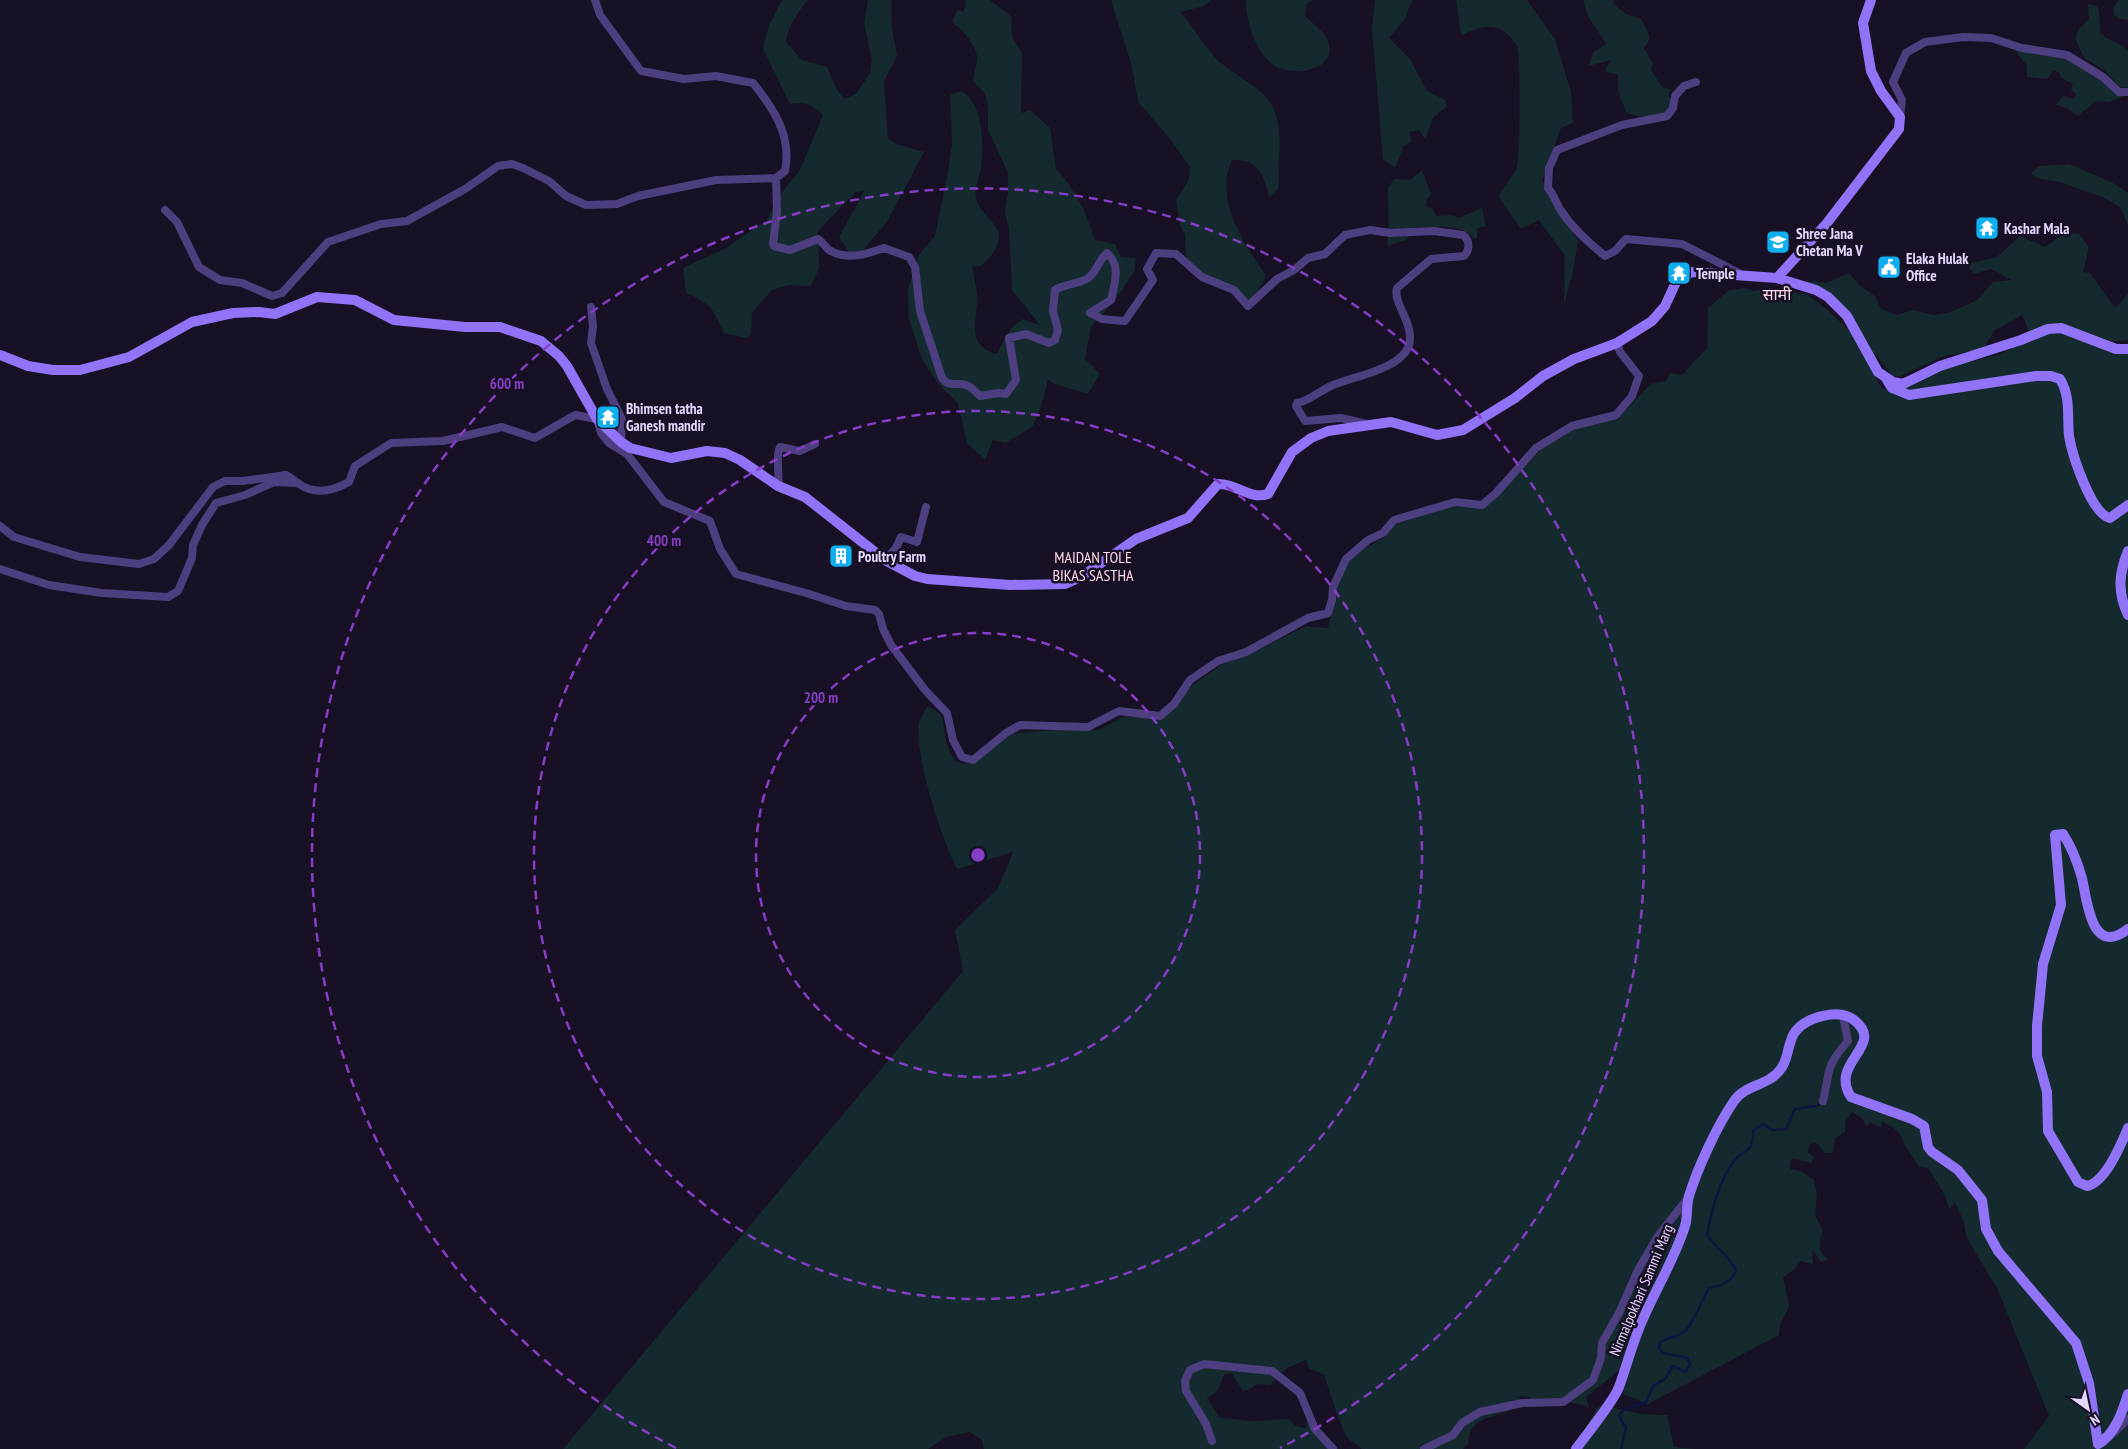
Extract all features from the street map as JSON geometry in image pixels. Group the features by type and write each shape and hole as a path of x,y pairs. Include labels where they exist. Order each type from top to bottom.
{"main road":[{"path":"1777,278 1828,223 1899,129 1900,117 1881,90 1871,71 1863,23 1871,0"},
{"path":"0,356 28,366 53,370 80,370 129,357 192,322 233,313 259,312 274,314 317,297 328,296 356,300 394,320 500,327 541,341 567,366 597,419 630,448 671,458 707,451 725,453 741,460 778,486 805,497 885,560 916,576 927,579 1010,585 1064,584 1081,577 1136,539 1188,518 1218,484 1224,484 1254,496 1268,494 1274,487 1286,461 1302,443 1328,431 1391,422 1437,436 1456,432 1487,416 1543,376 1574,359 1617,343 1658,315 1665,306 1674,284 1683,275 1692,272 1705,272 1777,278 1816,290 1847,316 1878,372 1892,388 1909,395 2036,376 2051,376 2060,379 2068,398 2070,436 2077,463 2093,502 2099,512 2110,518 2128,505"},
{"path":"1885,378 1903,384 1940,366 2021,340 2048,329 2061,328 2116,349 2128,349"},
{"path":"2128,551 2122,566 2119,586 2128,615"},
{"path":"2128,929 2112,938 2102,934 2090,916 2081,876 2068,844 2063,834 2055,835 2061,905 2043,964 2037,1026 2037,1056 2047,1092 2048,1131 2078,1182 2088,1186 2097,1181 2105,1171 2128,1128"},
{"path":"1843,1016 1853,1019 1861,1028 1864,1042 1844,1076 1847,1091 1857,1100 1920,1122 1926,1131 1926,1141 1932,1152 1958,1170 1978,1193 1982,1200 1989,1238 2076,1344 2089,1383 2096,1442 2100,1443 2106,1438 2118,1420 2128,1394"},
{"name":"Nirmalpokhari Sammi Marg","path":"1576,1449 1619,1388 1642,1321 1685,1226 1689,1197 1719,1125 1735,1099 1748,1087 1761,1083 1780,1071 1794,1032 1803,1025 1821,1017 1843,1016"}],"street":[{"path":"165,210 177,222 199,267 220,280 242,283 272,296 282,292 328,242 381,224 407,221 464,189 498,166 512,164 536,174 549,181 566,196 586,205 617,204 638,196 716,180 776,178 785,171 788,154 784,133 773,108 753,83 716,76 684,79 641,70 600,15 595,0"},
{"path":"1900,117 1902,100 1893,82 1906,53 1925,42 1963,37 1991,38 2022,48 2067,55 2089,67 2119,92 2128,92"},
{"path":"1696,82 1684,86 1674,96 1673,108 1667,116 1622,125 1557,150 1549,168 1548,188 1556,197 1560,209 1576,231 1589,240 1605,256 1615,251 1626,239 1682,244 1748,277"},
{"path":"776,178 778,211 774,246 790,250 818,239 827,249 839,254 863,255 884,248 909,258 915,267 920,311 942,378 945,382 953,385 969,386 980,396 998,393 1006,394 1016,380 1009,338 1026,334 1049,343 1055,340 1058,330 1053,311 1055,290 1065,284 1084,281 1089,278 1107,253 1113,258 1116,269 1112,298 1090,313 1102,319 1125,321 1153,280 1147,269 1156,253 1176,254 1202,277 1234,290 1248,306 1277,279 1294,270 1308,258 1325,254 1345,235 1370,230 1390,233 1434,231 1463,235 1468,243 1468,250 1464,256 1431,259 1397,288 1397,299 1408,319 1410,331 1410,344 1403,354 1384,369 1336,384 1296,406 1302,418 1309,422 1341,418 1367,424"},
{"path":"591,307 594,326 591,343 607,389 622,419 621,442"},
{"path":"0,569 49,585 102,593 168,597 178,591 192,558 193,545 202,525 216,503 245,495 274,482 298,483 319,491 342,486 349,482 355,466 391,443 443,441 502,427 535,438 575,415 597,419 601,433 609,443 627,454 664,502 710,521 720,549 736,574 846,606 874,610 879,614 883,629 891,645 925,690 947,713 953,740 962,757 973,760 1006,733 1020,725 1088,727 1119,711 1160,716 1184,692 1190,680 1218,661 1246,652 1308,618 1328,612 1332,600 1333,587 1346,559 1368,540 1383,533 1394,520 1455,502 1482,505 1496,493 1536,448 1547,440 1572,426 1616,414 1632,396 1639,376 1620,352 1617,343"},
{"path":"778,486 780,472 777,456 780,447 800,451 815,444"},
{"path":"0,526 14,537 80,557 139,564 154,559 169,545 213,487 225,481 256,480 280,475 291,476 298,483"},
{"path":"885,560 896,548 901,536 916,542 926,508"},
{"path":"1823,1102 1827,1072 1832,1059 1848,1041 1843,1016"},
{"path":"1424,1449 1453,1435 1462,1423 1480,1412 1498,1410 1522,1403 1563,1402 1593,1380 1601,1358 1602,1343 1619,1313 1638,1270 1658,1236 1689,1197"},
{"path":"1212,1441 1206,1424 1186,1390 1185,1381 1190,1370 1204,1364 1272,1371 1300,1393 1315,1429 1333,1449"},
{"path":"2106,1438 2117,1431 2128,1420"}],"green space":[{"path":"782,0 808,0 791,24 786,42 802,60 827,67 837,90 845,99 856,94 870,73 872,60 864,24 868,0 891,0 892,28 897,56 884,81 888,139 896,144 924,152 887,222 854,260 839,237 864,191 856,192 818,231 819,268 811,286 789,285 772,290 752,313 751,334 747,338 724,333 710,308 701,300 686,293 683,268 726,248 767,220 778,197 800,170 823,115 808,105 800,103 790,104 763,49 769,25"},
{"path":"965,0 990,0 1011,16 1012,37 1022,53 1021,113 1030,110 1050,128 1056,169 1069,184 1084,210 1095,240 1115,244 1121,257 1136,258 1134,272 1116,299 1091,327 1085,359 1100,374 1088,394 1048,380 1033,426 1006,443 993,440 985,460 967,443 958,403 939,385 921,357 909,319 908,289 919,255 935,236 947,177 952,145 950,95 961,91 969,97 974,105 981,125 982,159 976,187 976,198 981,208 996,227 999,237 994,251 986,262 979,267 972,266 977,293 976,337 986,350 997,354 1007,334 1018,322 1023,319 1040,325 1012,290 1009,229 1005,211 1008,193 1008,173 988,130 988,106 985,94 973,81 977,60 976,52 968,37 952,22 957,10 963,12 966,6"},
{"path":"1111,0 1211,0 1204,6 1180,12 1217,59 1228,69 1253,85 1267,98 1272,106 1276,115 1279,133 1279,188 1270,198 1259,170 1255,166 1242,161 1232,160 1227,175 1226,190 1234,221 1249,250 1266,276 1254,299 1247,301 1203,276 1186,258 1185,235 1180,225 1176,201 1189,179 1190,167 1167,135 1138,102 1132,66"},
{"path":"1246,0 1313,0 1307,4 1305,16 1326,37 1329,51 1327,59 1321,65 1304,71 1285,70 1270,62 1258,47 1250,28"},
{"path":"1375,0 1412,0 1405,19 1389,38 1410,59 1427,91 1445,100 1447,106 1433,118 1425,139 1419,130 1410,132 1411,142 1404,146 1395,168 1383,159 1372,28"},
{"path":"1456,0 1527,0 1555,39 1571,92 1573,123 1561,128 1542,181 1578,241 1573,271 1564,305 1565,256 1539,220 1521,229 1498,196 1517,167 1520,85 1517,46 1506,33 1493,27 1479,28 1461,35"},
{"path":"1583,0 1614,0 1614,4 1626,14 1641,19 1649,34 1649,41 1644,48 1653,63 1651,70 1663,88 1671,89 1668,95 1671,99 1670,110 1648,117 1626,112 1618,91 1618,75 1605,71 1611,60 1588,66 1594,52 1606,44 1588,16"},
{"path":"2118,0 2128,0 2128,20 2119,19 2114,15 2113,9"},
{"path":"2088,4 2097,6 2100,33 2128,51 2128,88 2120,87 2104,70 2084,58 2075,38 2079,29 2089,19"},
{"path":"2013,48 2061,55 2074,61 2124,96 2109,102 2096,101 2078,116 2067,108 2056,105 2063,96 2073,99 2076,94 2071,90 2073,84 2061,78 2060,73 2054,70 2047,79 2027,77 2027,66"},
{"path":"2069,164 2113,183 2128,193 2128,225 2120,207 2102,197 2060,182 2040,179 2031,174 2038,166"},
{"path":"1422,170 1431,194 1426,200 1427,207 1432,208 1436,216 1452,215 1458,218 1482,208 1486,226 1477,228 1477,238 1473,238 1468,233 1454,228 1415,227 1406,240 1388,246 1388,188 1394,179 1410,180"},
{"path":"2066,232 2079,234 2089,247 2083,272 2090,273 2114,307 2120,304 2128,293 2128,340 2107,342 2103,348 2111,353 2128,353 2128,1449 2024,1449 2049,1416 1997,1288 1966,1235 1964,1222 1955,1203 1949,1209 1943,1193 1928,1168 1919,1167 1896,1130 1882,1122 1881,1127 1871,1123 1866,1126 1862,1118 1852,1112 1845,1122 1845,1132 1835,1138 1833,1153 1824,1153 1819,1145 1814,1142 1809,1145 1808,1152 1814,1157 1811,1163 1793,1158 1790,1162 1790,1169 1801,1171 1814,1180 1817,1195 1815,1215 1823,1231 1820,1247 1824,1256 1828,1259 1821,1262 1812,1250 1813,1264 1800,1261 1795,1269 1783,1277 1789,1306 1780,1325 1779,1335 1648,1404 1623,1394 1626,1380 1623,1367 1586,1397 1589,1409 1584,1405 1563,1399 1537,1405 1529,1397 1521,1396 1510,1410 1482,1420 1472,1428 1468,1444 1463,1449 1362,1449 1346,1436 1324,1375 1308,1368 1307,1359 1286,1369 1270,1385 1258,1384 1248,1390 1242,1391 1232,1373 1225,1374 1217,1391 1207,1398 1220,1418 1252,1421 1289,1419 1295,1426 1306,1428 1307,1418 1331,1449 984,1449 982,1440 970,1432 946,1437 928,1449 563,1449 963,971 955,930 998,888 1013,852 957,869 930,797 921,756 919,723 928,706 942,715 946,743 955,761 964,764 1012,734 1065,729 1098,730 1125,716 1161,719 1193,685 1221,665 1256,651 1306,626 1328,628 1336,585 1353,554 1384,538 1395,524 1452,506 1485,507 1541,450 1577,427 1616,419 1651,384 1666,381 1670,373 1682,375 1707,348 1708,308 1729,290 1744,288 1754,291 1768,288 1808,295 1853,334 1882,389 1893,389 1955,365 1999,355 2032,339 2022,315 1994,331 1985,346 1977,350 1944,356 1900,376 1893,376 1874,353 1850,315 1803,283 1811,281 1826,283 1849,273 1860,286 1875,296 1881,309 1897,315 1913,310 1934,315 1951,312 1977,300 1993,282 2012,280 1991,269 1973,274 1968,264 1997,257 2020,236 2045,247"},
{"path":"1602,1405 1641,1414 1667,1415 1674,1447 1696,1449 1571,1449 1577,1443 1597,1408"}],"waterway":[{"path":"1621,1449 1626,1428 1619,1416 1622,1411 1646,1402 1653,1386 1665,1379 1673,1366 1685,1372 1690,1365 1688,1358 1663,1353 1659,1348 1660,1343 1685,1331 1694,1318 1709,1288 1725,1283 1736,1270 1707,1234 1724,1177 1737,1157 1750,1147 1753,1131 1763,1124 1772,1130 1786,1129 1795,1109 1817,1106 1822,1102"}],"place":[{"name":"Kashar Mala","path":"1987,228"},
{"name":"Shree Jana Chetan Ma V","path":"1778,242"},
{"name":"Elaka Hulak Office","path":"1889,267"},
{"name":"Temple","path":"1679,273"},
{"name":"Bhimsen tatha Ganesh mandir","path":"608,417"},
{"name":"Poultry Farm","path":"841,556"}],"district":[{"name":"सामी","path":"1777,294"},
{"name":"MAIDAN TOLE BIKAS SASTHA","path":"1093,566"}]}
